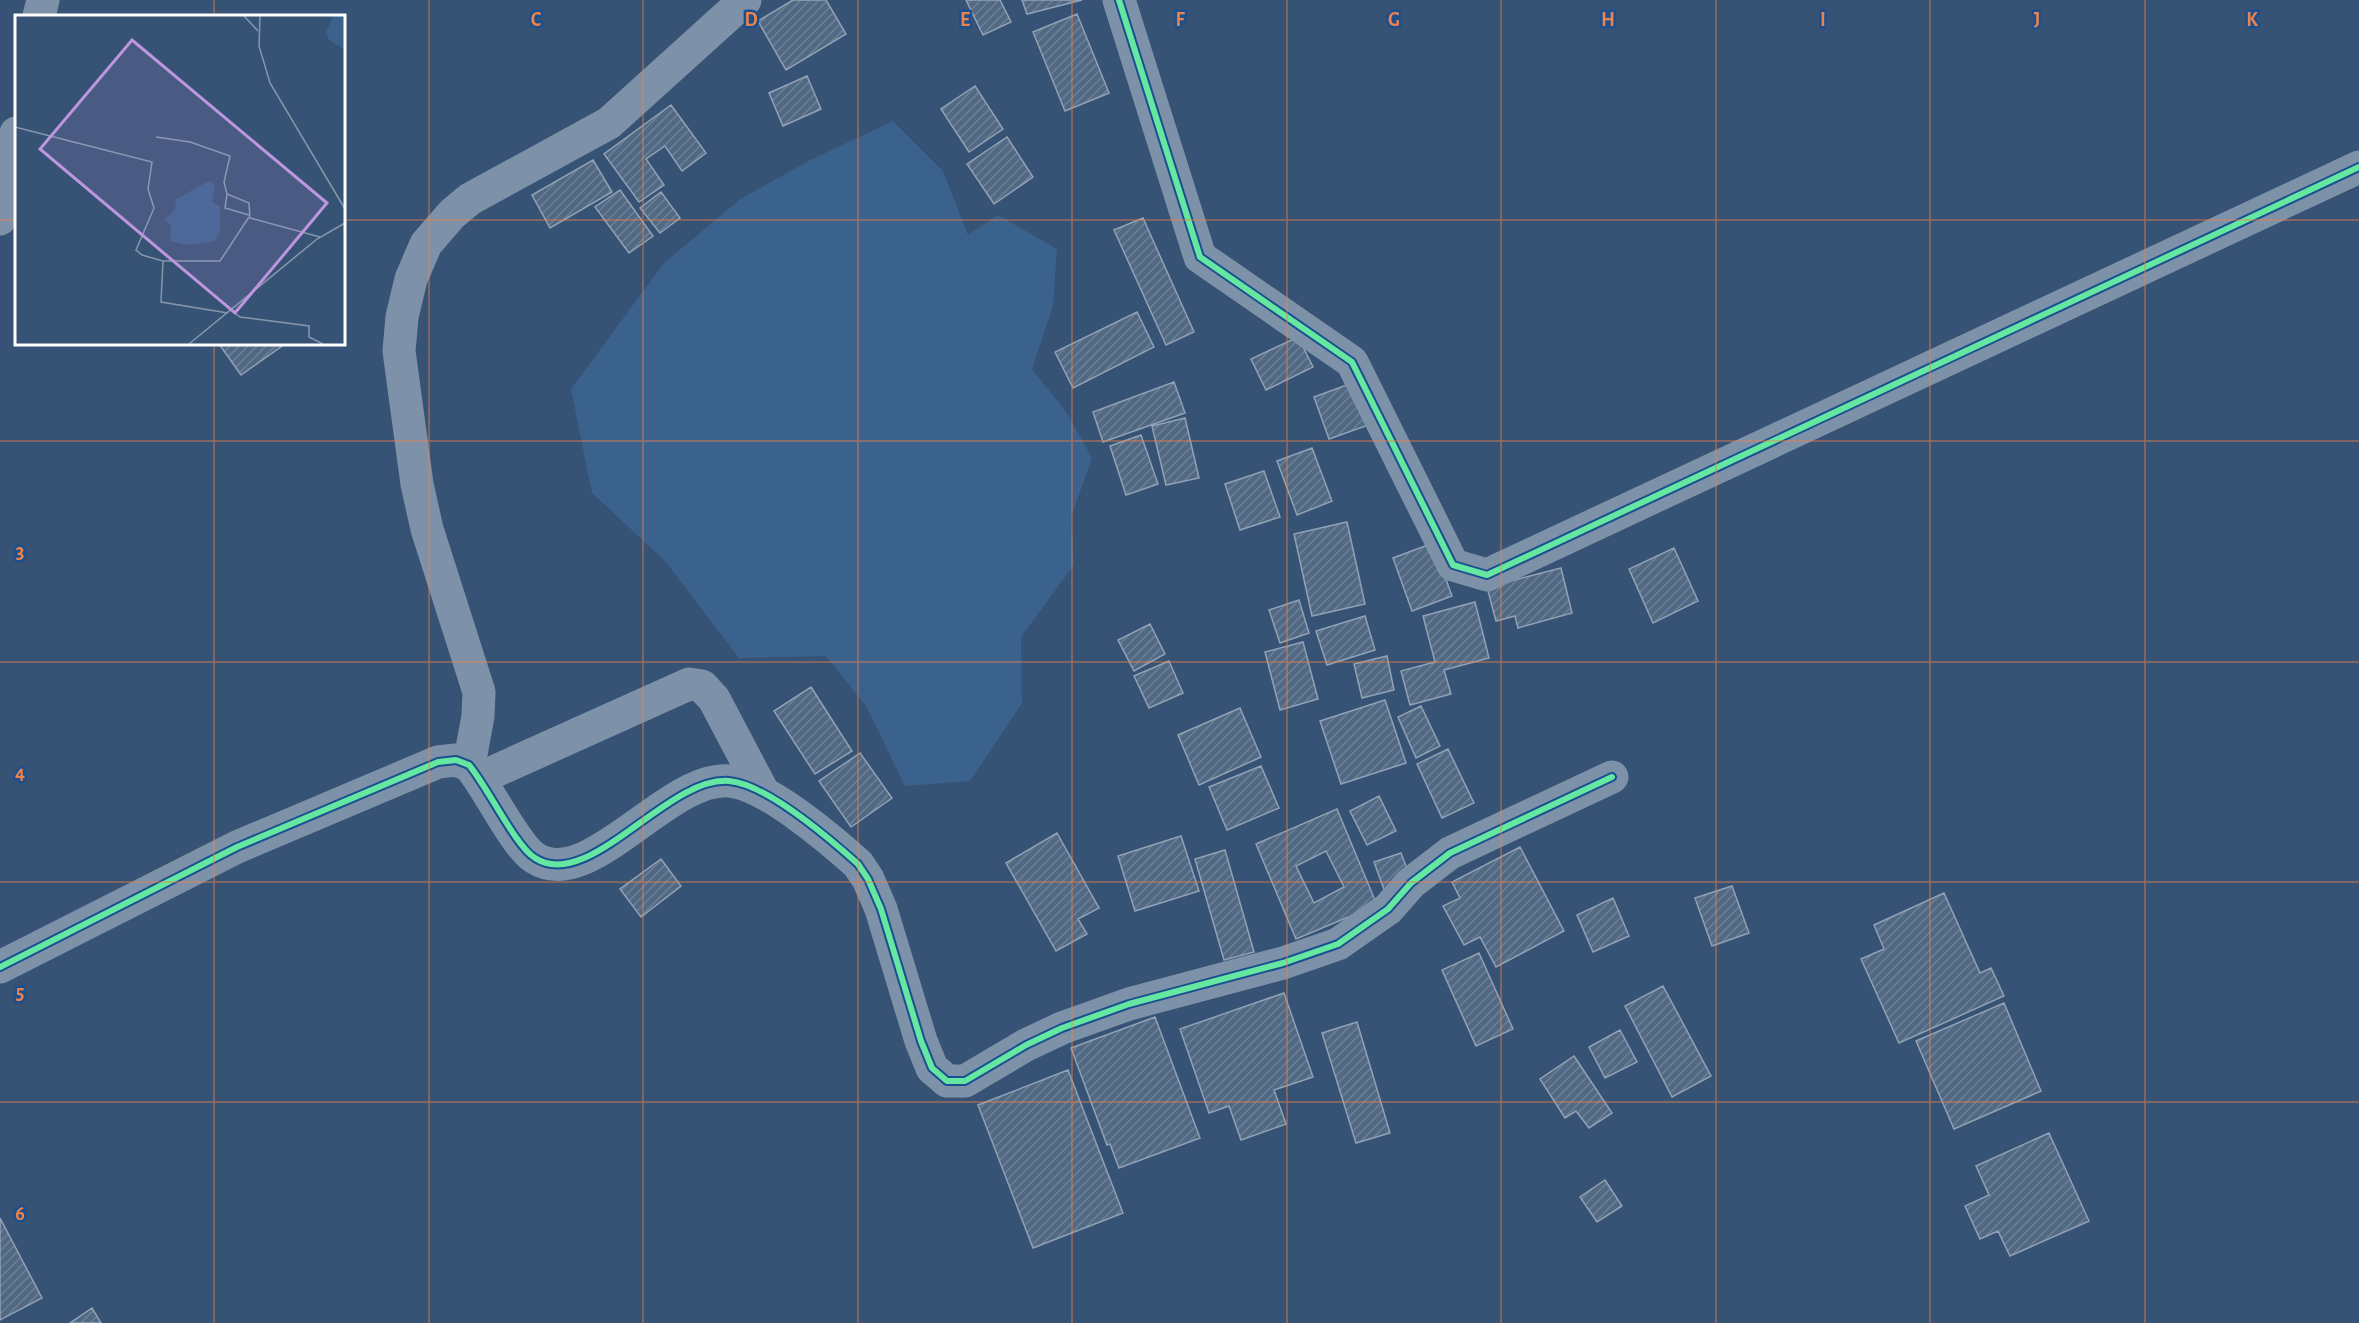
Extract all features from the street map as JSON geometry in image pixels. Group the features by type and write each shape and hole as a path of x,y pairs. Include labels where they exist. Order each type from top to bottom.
{"street":[{"path":"39,15 43,0"},
{"path":"475,772 479,692 427,529 417,484 399,351 402,317 411,279 426,244 452,214 470,199 609,123 745,0"},
{"path":"1119,0 1200,258 1352,362 1453,565 1487,575 2359,167"},
{"path":"0,219 15,138"},
{"path":"475,772 689,684 702,686 714,699 762,790"},
{"path":"0,967 237,847 438,762 456,760 475,772 520,842 533,858 551,865 574,862 600,849 680,795 707,782 730,781 762,790 858,864 868,879 881,909 921,1041 932,1068 947,1081 965,1081 1026,1045 1062,1028 1129,1004 1283,963 1338,944 1388,909 1412,883 1450,853 1612,777"}],"water":[{"path":"893,121 943,171 968,235 998,215 1057,249 1053,306 1032,369 1067,413 1092,458 1071,517 1074,565 1021,637 1022,703 970,781 905,786 866,706 826,656 739,658 665,561 592,493 571,389 664,263 739,200 808,161"}],"building":[{"path":"793,0 826,0 846,34 786,70 758,21"},
{"path":"966,0 1000,0 1011,22 983,35"},
{"path":"1022,0 1082,0 1027,14"},
{"path":"1077,14 1109,93 1065,111 1033,32"},
{"path":"807,76 821,109 783,126 769,93"},
{"path":"975,86 1003,129 969,152 941,109"},
{"path":"671,105 706,153 682,171 665,146 646,159 664,185 639,202 604,154"},
{"path":"1007,137 1033,177 994,204 967,164"},
{"path":"593,160 612,192 550,228 532,195"},
{"path":"620,190 653,236 629,253 595,207"},
{"path":"661,192 680,218 660,233 640,208"},
{"path":"1143,218 1194,332 1166,345 1114,230"},
{"path":"1137,312 1154,347 1073,388 1055,352"},
{"path":"1298,337 1313,367 1266,390 1251,359"},
{"path":"220,345 284,345 241,375"},
{"path":"1174,382 1185,413 1103,442 1093,412"},
{"path":"1355,382 1371,424 1329,439 1314,397"},
{"path":"1185,418 1199,478 1166,485 1152,426"},
{"path":"1141,435 1158,484 1126,495 1110,446"},
{"path":"1312,448 1332,501 1297,515 1277,461"},
{"path":"1264,471 1280,517 1240,530 1225,484"},
{"path":"1347,522 1365,604 1312,616 1294,534"},
{"path":"1433,543 1452,596 1412,611 1393,558"},
{"path":"1674,548 1698,601 1653,623 1629,569"},
{"path":"1561,568 1572,613 1518,628 1515,616 1496,621 1487,587"},
{"path":"1299,600 1309,633 1280,643 1269,610"},
{"path":"1475,602 1489,658 1444,670 1451,694 1410,705 1401,671 1435,662 1423,616"},
{"path":"1365,616 1375,650 1327,665 1316,631"},
{"path":"1150,624 1165,654 1134,671 1118,640"},
{"path":"1303,642 1318,699 1280,710 1265,652"},
{"path":"1387,656 1394,690 1362,698 1354,664"},
{"path":"1169,661 1183,693 1149,708 1134,676"},
{"path":"811,687 852,751 815,774 774,711"},
{"path":"1385,700 1406,763 1341,784 1320,721"},
{"path":"1421,706 1440,746 1416,758 1398,717"},
{"path":"1240,708 1261,757 1199,785 1178,735"},
{"path":"1448,749 1474,803 1442,818 1417,764"},
{"path":"860,753 892,798 851,827 819,781"},
{"path":"1261,766 1279,808 1227,830 1209,787"},
{"path":"1379,796 1396,831 1367,845 1350,811"},
{"path":"1337,809 1377,905 1296,939 1256,844","holes":["1326,851 1344,887 1314,903 1296,866"]},
{"path":"1057,833 1099,908 1078,919 1087,934 1056,951 1006,863"},
{"path":"1181,836 1199,891 1135,911 1118,856"},
{"path":"1520,847 1564,931 1496,967 1480,937 1464,945 1443,906 1460,898 1452,882"},
{"path":"1225,850 1254,952 1224,960 1195,859"},
{"path":"1401,853 1412,882 1385,892 1374,862"},
{"path":"661,859 681,886 641,917 620,889"},
{"path":"1732,886 1749,933 1712,946 1695,898"},
{"path":"1944,893 1980,973 1991,968 2004,996 1899,1043 1861,959 1884,949 1874,925"},
{"path":"1613,898 1629,936 1593,952 1577,915"},
{"path":"1479,953 1513,1029 1476,1046 1442,970"},
{"path":"1663,986 1711,1076 1672,1097 1625,1006"},
{"path":"1284,993 1313,1077 1274,1090 1286,1124 1241,1140 1229,1106 1209,1113 1180,1029"},
{"path":"2004,1003 2041,1091 1954,1129 1916,1041"},
{"path":"1155,1017 1200,1138 1119,1168 1110,1144 1107,1145 1071,1048"},
{"path":"1357,1022 1390,1133 1356,1143 1322,1033"},
{"path":"1620,1030 1637,1062 1605,1078 1589,1047"},
{"path":"1574,1056 1612,1113 1589,1128 1576,1111 1565,1118 1540,1079"},
{"path":"1068,1070 1123,1213 1033,1248 978,1105"},
{"path":"2049,1133 2089,1221 2010,1256 1998,1231 1980,1239 1965,1206 1989,1195 1976,1166"},
{"path":"1605,1180 1622,1206 1597,1222 1580,1197"},
{"path":"0,1218 42,1298 0,1320"},
{"path":"92,1308 101,1323 70,1323"}],"cycle path":[{"path":"1119,0 1200,257 1352,362 1453,565 1487,575 2359,167"},
{"path":"0,967 237,847 438,762 456,760 469,765 527,852 535,858 556,865 579,860 604,848 680,796 705,784 729,781 744,784 779,802 858,864 868,879 881,909 921,1041 932,1068 947,1081 965,1081 1026,1045 1062,1028 1129,1004 1283,963 1338,944 1388,909 1411,883 1450,853 1612,777"}]}
